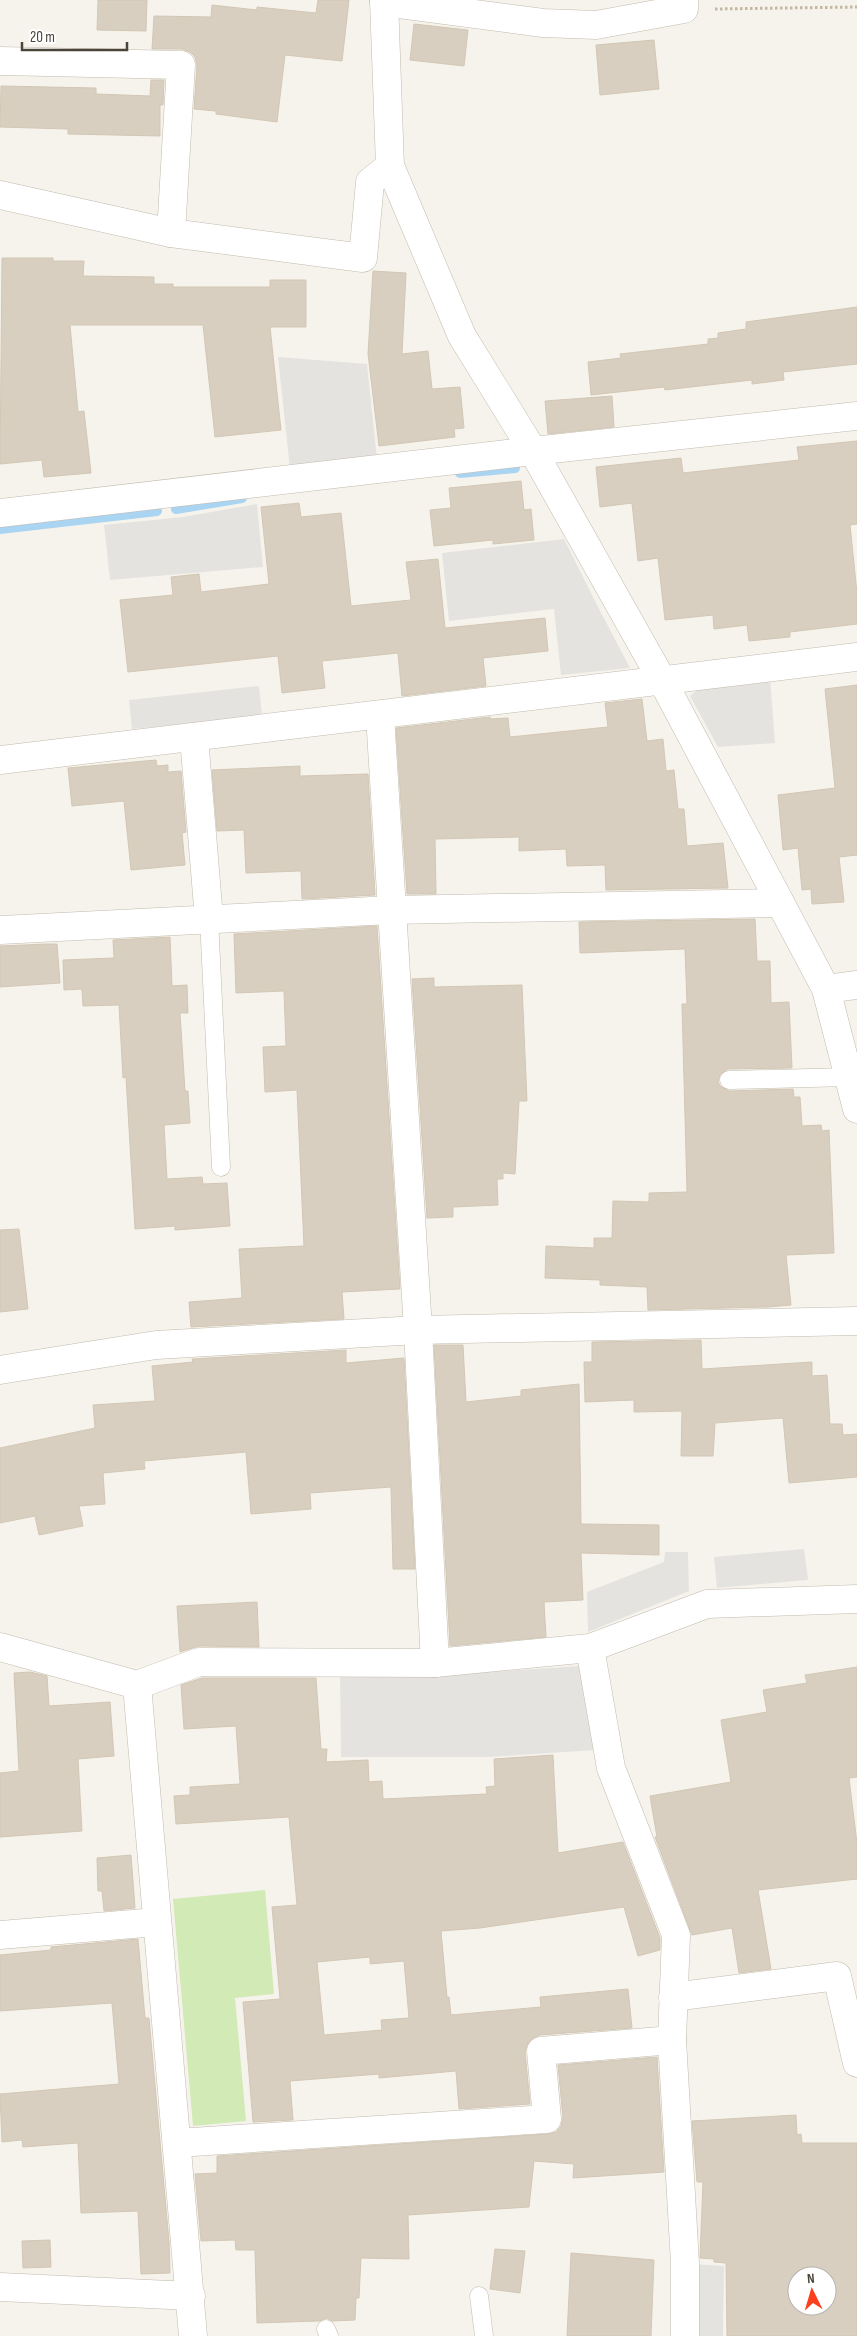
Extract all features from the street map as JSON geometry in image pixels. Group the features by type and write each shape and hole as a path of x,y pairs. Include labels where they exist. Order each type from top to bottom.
{"street":[{"path":"684,5 596,25 543,23 378,1 390,166 462,336 533,451 662,680 826,989 857,1109"},
{"path":"0,61 181,65 171,234"},
{"path":"0,195 171,234 363,258 370,182 390,166"},
{"path":"0,513 533,451 857,416"},
{"path":"0,760 857,657"},
{"path":"380,715 418,1330 435,1663"},
{"path":"194,737 209,919"},
{"path":"0,930 392,910 780,902"},
{"path":"826,989 857,985"},
{"path":"0,1370 156,1345 418,1330 857,1321"},
{"path":"0,1647 137,1685 199,1662 435,1663 590,1648 707,1604 857,1599"},
{"path":"590,1648 610,1768 676,1935 672,2040 685,2263 685,2336"},
{"path":"137,1685 194,2336"},
{"path":"0,1934 157,1922"},
{"path":"673,1997 836,1976 857,2063"},
{"path":"177,2143 547,2119 541,2051 672,2040"},
{"path":"0,2287 190,2296"}],"lane":[{"path":"209,919 221,1167"},
{"path":"729,1080 849,1077"},
{"path":"479,2296 484,2336"}],"path":[{"path":"684,5 857,7"}],"green space":[{"path":"265,1890 274,1994 235,1998 246,2121 193,2126 173,1899"}],"shaded area":[{"path":"278,357 367,364 377,459 290,469"},
{"path":"257,504 263,567 110,580 104,525 183,517"},
{"path":"564,539 630,668 561,675 554,609 449,621 442,553"},
{"path":"770,678 775,743 718,747 690,696 703,685"},
{"path":"259,686 262,716 132,729 129,700"},
{"path":"804,1549 808,1580 717,1588 714,1557"},
{"path":"665,1552 688,1552 689,1591 588,1632 587,1592 664,1562"},
{"path":"581,1666 595,1750 490,1757 341,1757 340,1673 487,1672"},
{"path":"691,2264 724,2266 723,2336 690,2336"}],"building":[{"path":"98,0 147,0 146,31 97,30"},
{"path":"318,0 349,0 342,61 285,55 277,122 216,114 216,111 194,109 197,66 195,57 190,52 182,49 152,49 154,16 211,17 212,5 257,10 257,7 316,13"},
{"path":"414,24 468,30 464,66 410,60"},
{"path":"654,40 659,89 600,95 596,45"},
{"path":"151,80 164,80 163,105 160,105 160,136 68,134 68,129 0,127 1,86 96,88 96,94 150,96"},
{"path":"2,258 53,258 53,261 84,261 83,276 154,277 154,284 173,284 173,287 270,287 270,280 306,280 306,327 270,327 281,430 215,437 203,325 70,325 78,412 84,411 91,473 44,477 42,460 0,464"},
{"path":"373,271 406,273 402,354 428,351 432,389 460,387 464,428 454,429 455,437 379,446 368,354"},
{"path":"857,307 857,364 783,372 784,380 752,384 752,380 665,390 664,387 591,395 588,362 621,358 620,354 708,344 708,339 718,338 718,333 746,329 746,322"},
{"path":"612,396 614,427 548,434 545,401"},
{"path":"857,441 857,524 850,525 857,593 857,624 790,632 790,637 749,641 747,625 714,629 713,615 665,620 658,558 638,561 632,503 600,507 596,467 681,458 683,473 799,460 797,447"},
{"path":"521,481 524,510 531,509 534,540 493,544 493,540 434,546 430,510 451,508 449,488"},
{"path":"299,503 301,517 341,513 351,606 411,600 406,562 438,559 445,628 545,618 548,651 483,658 486,686 402,696 398,653 322,661 325,688 282,693 278,656 128,672 120,600 173,595 171,577 199,574 201,592 269,584 261,507"},
{"path":"857,685 857,855 839,857 844,902 812,904 811,889 802,890 798,848 783,850 778,795 835,788 825,689"},
{"path":"642,699 647,741 663,739 666,771 674,770 678,809 684,809 687,846 723,843 728,888 606,890 605,865 567,866 566,849 519,851 519,837 435,839 436,894 407,894 396,728 490,717 490,719 508,718 510,737 608,727 605,703"},
{"path":"156,760 157,766 168,765 168,772 181,771 186,832 182,833 185,865 131,870 124,801 72,806 68,768"},
{"path":"300,766 300,776 368,774 375,895 302,899 301,871 246,873 244,830 217,831 212,770"},
{"path":"755,919 757,961 770,961 771,1003 789,1002 792,1068 728,1069 720,1075 718,1081 720,1086 729,1091 793,1089 794,1097 800,1097 802,1126 821,1125 822,1131 829,1130 834,1253 786,1255 791,1305 768,1307 648,1310 647,1287 600,1285 600,1280 545,1278 546,1246 594,1248 594,1238 612,1238 613,1201 649,1202 649,1193 687,1192 682,1004 687,1004 685,949 580,953 579,922"},
{"path":"377,926 400,1289 342,1292 344,1319 191,1327 189,1302 242,1298 239,1249 304,1246 297,1090 265,1092 263,1047 286,1046 284,991 236,993 234,934"},
{"path":"170,937 172,986 187,985 188,1013 180,1013 185,1091 188,1091 190,1123 164,1125 167,1179 202,1177 203,1184 227,1183 230,1226 175,1230 175,1226 135,1229 126,1077 123,1078 119,1005 83,1006 82,989 64,990 63,960 114,958 113,940"},
{"path":"57,944 60,983 0,987 0,946"},
{"path":"434,978 434,987 522,985 527,1101 519,1101 515,1174 503,1173 503,1179 497,1179 498,1205 453,1207 453,1217 427,1218 412,979"},
{"path":"19,1229 28,1309 0,1312 0,1230"},
{"path":"701,1340 702,1369 812,1362 812,1376 827,1375 830,1424 842,1424 843,1435 857,1434 857,1477 789,1483 783,1418 715,1423 713,1456 681,1456 682,1411 634,1412 634,1400 585,1402 584,1362 592,1362 592,1342"},
{"path":"434,1345 463,1345 466,1402 521,1396 521,1390 579,1384 581,1524 659,1525 659,1555 581,1553 583,1600 544,1602 546,1637 450,1646"},
{"path":"346,1350 346,1363 404,1358 415,1569 393,1569 391,1487 310,1493 311,1509 251,1514 246,1452 144,1461 145,1469 103,1473 105,1504 79,1506 83,1526 39,1535 35,1516 0,1523 0,1448 95,1428 93,1405 155,1401 152,1366 193,1362 192,1359"},
{"path":"257,1602 259,1647 199,1646 180,1652 177,1606"},
{"path":"857,1667 857,1777 849,1778 857,1843 857,1879 758,1890 771,1969 739,1973 732,1928 692,1935 655,1837 657,1837 650,1796 731,1782 721,1720 767,1712 763,1690 807,1683 805,1675"},
{"path":"30,1672 47,1676 49,1706 110,1702 114,1756 78,1759 82,1831 0,1837 0,1773 19,1771 14,1673"},
{"path":"202,1678 316,1678 321,1749 327,1749 326,1762 368,1760 369,1782 382,1781 383,1799 487,1794 486,1787 495,1786 494,1759 553,1755 558,1853 623,1842 660,1938 660,1950 638,1956 624,1907 480,1928 441,1931 447,1997 449,1997 451,2015 541,2007 540,1997 628,1989 632,2028 540,2035 532,2039 527,2045 525,2052 530,2104 459,2109 456,2071 379,2078 379,2074 290,2081 293,2120 253,2122 243,2002 280,1999 272,1907 297,1905 289,1817 176,1824 174,1796 190,1795 190,1787 240,1784 236,1726 184,1729 181,1685","holes":["370,1957 370,1964 404,1961 409,2018 381,2020 382,2030 324,2035 317,1962"]},
{"path":"131,1855 135,1908 104,1911 102,1891 98,1891 97,1858"},
{"path":"138,1939 145,2018 149,2018 169,2242 170,2273 141,2274 138,2211 81,2213 78,2143 23,2147 22,2140 2,2142 0,2094 119,2084 112,2003 0,2011 0,1955 51,1950 51,1947"},
{"path":"657,2057 664,2172 573,2178 574,2164 534,2161 529,2207 408,2215 409,2259 361,2258 359,2298 356,2298 355,2320 332,2321 327,2318 319,2321 257,2323 255,2250 236,2250 235,2240 201,2241 195,2174 217,2173 217,2156 548,2134 556,2132 561,2126 563,2118 558,2065"},
{"path":"796,2115 797,2135 801,2134 802,2143 857,2143 857,2336 727,2336 726,2263 714,2262 714,2259 700,2258 703,2182 697,2182 692,2121"},
{"path":"50,2240 51,2267 23,2268 22,2241"},
{"path":"495,2249 525,2251 520,2293 490,2289"},
{"path":"571,2253 654,2260 651,2336 567,2336"}],"waterway":[{"path":"460,473 515,468"},
{"path":"176,509 242,498"},
{"path":"0,529 157,511"}]}
